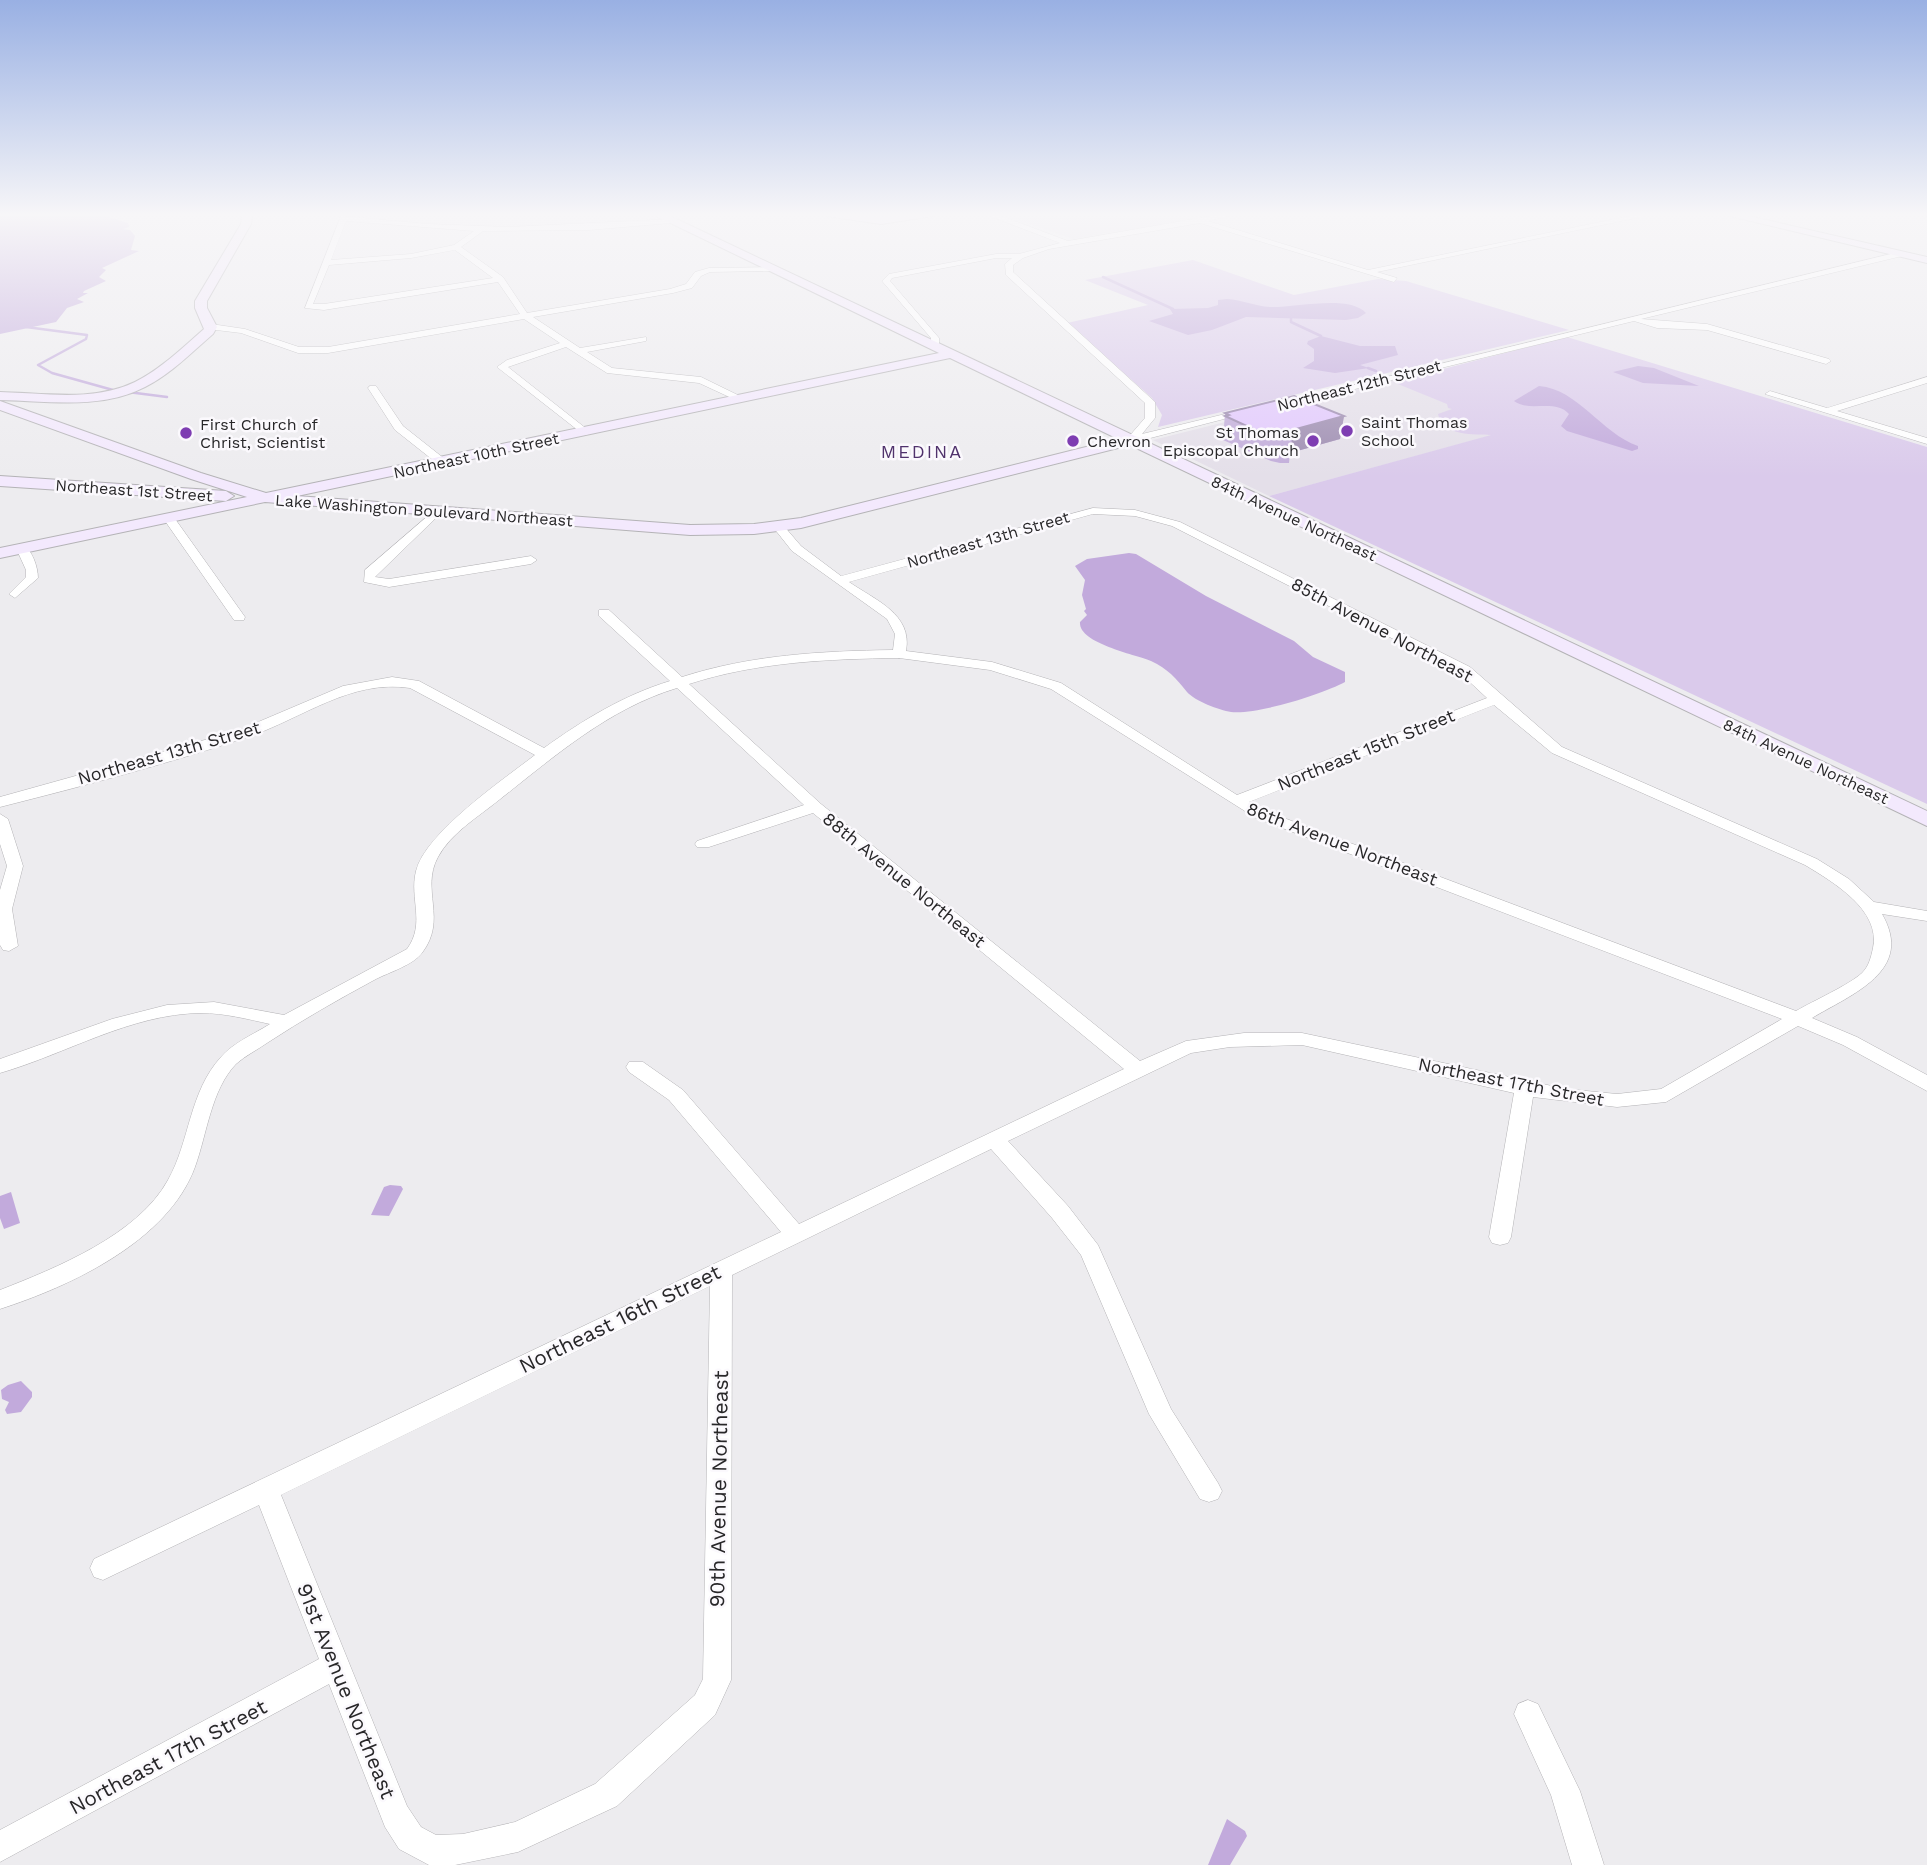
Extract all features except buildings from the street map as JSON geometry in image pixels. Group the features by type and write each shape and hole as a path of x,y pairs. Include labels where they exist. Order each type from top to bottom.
{"main road":[{"path":"2,399 89,397 130,389 173,360 211,327 201,303"},
{"name":"84th Avenue Northeast","path":"843,303 1927,818"},
{"name":"Northeast 10th Street","path":"0,553 952,354"},
{"name":"Lake Washington Boulevard Northeast","path":"2,399 196,476 267,498 690,530 779,527"},
{"name":"Northeast 12th Street","path":"779,527 1131,440"},
{"path":"1076,454 1122,450 1160,454"},
{"path":"168,492 191,487 199,481 196,476"},
{"name":"Northeast 1st Street","path":"0,481 267,498"}],"street":[{"path":"307,303 324,307 349,303"},
{"path":"516,303 524,316 611,371 701,380 713,383 741,399"},
{"path":"211,327 242,331 291,348 316,350 600,303"},
{"path":"905,303 935,338 935,346"},
{"path":"1042,303 1144,395 1153,409 1147,424 1131,440"},
{"name":"Northeast 12th Street","path":"1271,406 1697,303"},
{"path":"1631,319 1652,324 1707,327 1826,361"},
{"path":"577,351 643,339"},
{"path":"565,344 502,367 584,432"},
{"path":"1827,411 1927,380"},
{"path":"373,388 398,428 442,462"},
{"path":"1770,394 1927,442"},
{"name":"Northeast 12th Street","path":"1131,440 1257,410"},
{"path":"1147,424 1155,429 1177,429"},
{"name":"Northeast 13th Street","path":"842,580 1073,515 1100,511 1135,513"},
{"path":"436,512 369,573 368,579 389,583 531,560"},
{"name":"85th Avenue Northeast","path":"1135,513 1176,524 1465,670 1557,750 1811,862 1846,882 1871,907"},
{"path":"169,517 239,617"},
{"path":"779,527 782,535 801,553 892,616 900,626 903,638 900,654"},
{"path":"15,594 32,578 32,569 22,548"},
{"name":"88th Avenue Northeast","path":"604,613 814,807 1137,1069"},
{"name":"86th Avenue Northeast","path":"285,1021 412,953 423,941 428,927 424,891 428,860 447,835 544,754 593,721 679,683 718,671 799,656 900,654 992,666 1056,686 1236,801 1275,820 1797,1018 1850,1041 1927,1084"},
{"name":"Northeast 13th Street","path":"0,802 246,733 337,693 375,683 414,684 544,754"},
{"name":"Northeast 15th Street","path":"1236,801 1496,699"},
{"path":"704,844 814,807"},
{"path":"0,819 15,866 3,909 9,946"},
{"path":"1871,907 1927,916"},
{"name":"Northeast 17th Street","path":"1137,1069 1186,1047 1230,1039 1267,1037 1302,1040 1525,1088 1626,1102 1656,1098 1666,1095 1868,977 1879,965 1882,957 1880,926 1871,907"},
{"path":"0,1066 157,1014 192,1008 227,1009 285,1021"},
{"path":"0,1300 66,1272 115,1245 149,1219 178,1184 214,1082 230,1060 285,1021"},
{"path":"636,1067 676,1095 795,1234"},
{"name":"Northeast 16th Street","path":"103,1569 1137,1069"},
{"path":"1500,1237 1525,1088"},
{"path":"993,1138 1060,1212 1090,1251 1161,1414 1209,1491"},
{"name":"90th Avenue Northeast","path":"463,1849 518,1837 607,1795 705,1705 717,1680 721,1271"},
{"name":"91st Avenue Northeast","path":"266,1490 396,1816 410,1838 433,1851 463,1849"},
{"name":"Northeast 17th Street","path":"0,1847 335,1666"},
{"path":"1528,1714 1565,1791 1588,1865"}],"shaded area":[{"path":"0,303 81,303 67,308 56,322 0,334"},
{"path":"1143,303 1479,303 1569,330 1158,427 1162,415 1152,398 1067,323 1148,305"},
{"path":"1249,303 1280,307 1334,303 1358,307 1366,313 1346,320 1246,317 1212,330 1188,335 1149,321 1173,314 1170,309 1208,308"},
{"path":"1321,336 1360,346 1395,346 1398,355 1360,365 1369,368 1335,373 1303,368 1314,361 1314,349 1307,344 1308,341"},
{"path":"1567,337 1927,447 1927,804 1269,496 1491,435 1460,433 1446,427 1438,414 1452,409 1448,408 1447,404 1393,382"},
{"path":"1638,366 1654,368 1699,386 1643,383 1613,372"},
{"name":"Saint Thomas School","path":"1410,376 1537,423 1269,496 1153,440"},
{"path":"1539,386 1566,395 1612,432 1638,446 1638,449 1632,451 1567,431 1561,426 1569,414 1563,409 1527,406 1514,401"},
{"path":"1136,554 1206,596 1294,641 1313,657 1345,672 1345,682 1290,703 1231,712 1196,699 1157,664 1097,642 1082,629 1080,622 1087,615 1082,595 1085,580 1075,566 1087,559"},
{"path":"401,1186 403,1189 389,1216 371,1215 384,1187"},
{"path":"11,1192 20,1223 4,1229 0,1218 0,1196"},
{"path":"21,1381 32,1392 32,1397 21,1412 7,1414 5,1410 9,1402 2,1399 1,1390"},
{"path":"1227,1819 1245,1831 1247,1836 1230,1865 1208,1865"}],"waterway":[{"path":"1160,303 1173,309"},
{"path":"1291,318 1291,322 1321,336"},
{"path":"26,327 87,335 86,339 38,365 52,373 113,390"},
{"path":"1368,368 1376,371"},
{"path":"128,392 167,397"}],"place":[{"name":"Saint Thomas School","path":"1347,431"},
{"name":"First Church of Christ, Scientist","path":"186,433"},
{"name":"Chevron","path":"1073,441"},
{"name":"St Thomas Episcopal Church","path":"1313,441"}],"district":[{"name":"MEDINA","path":"922,452"}]}
